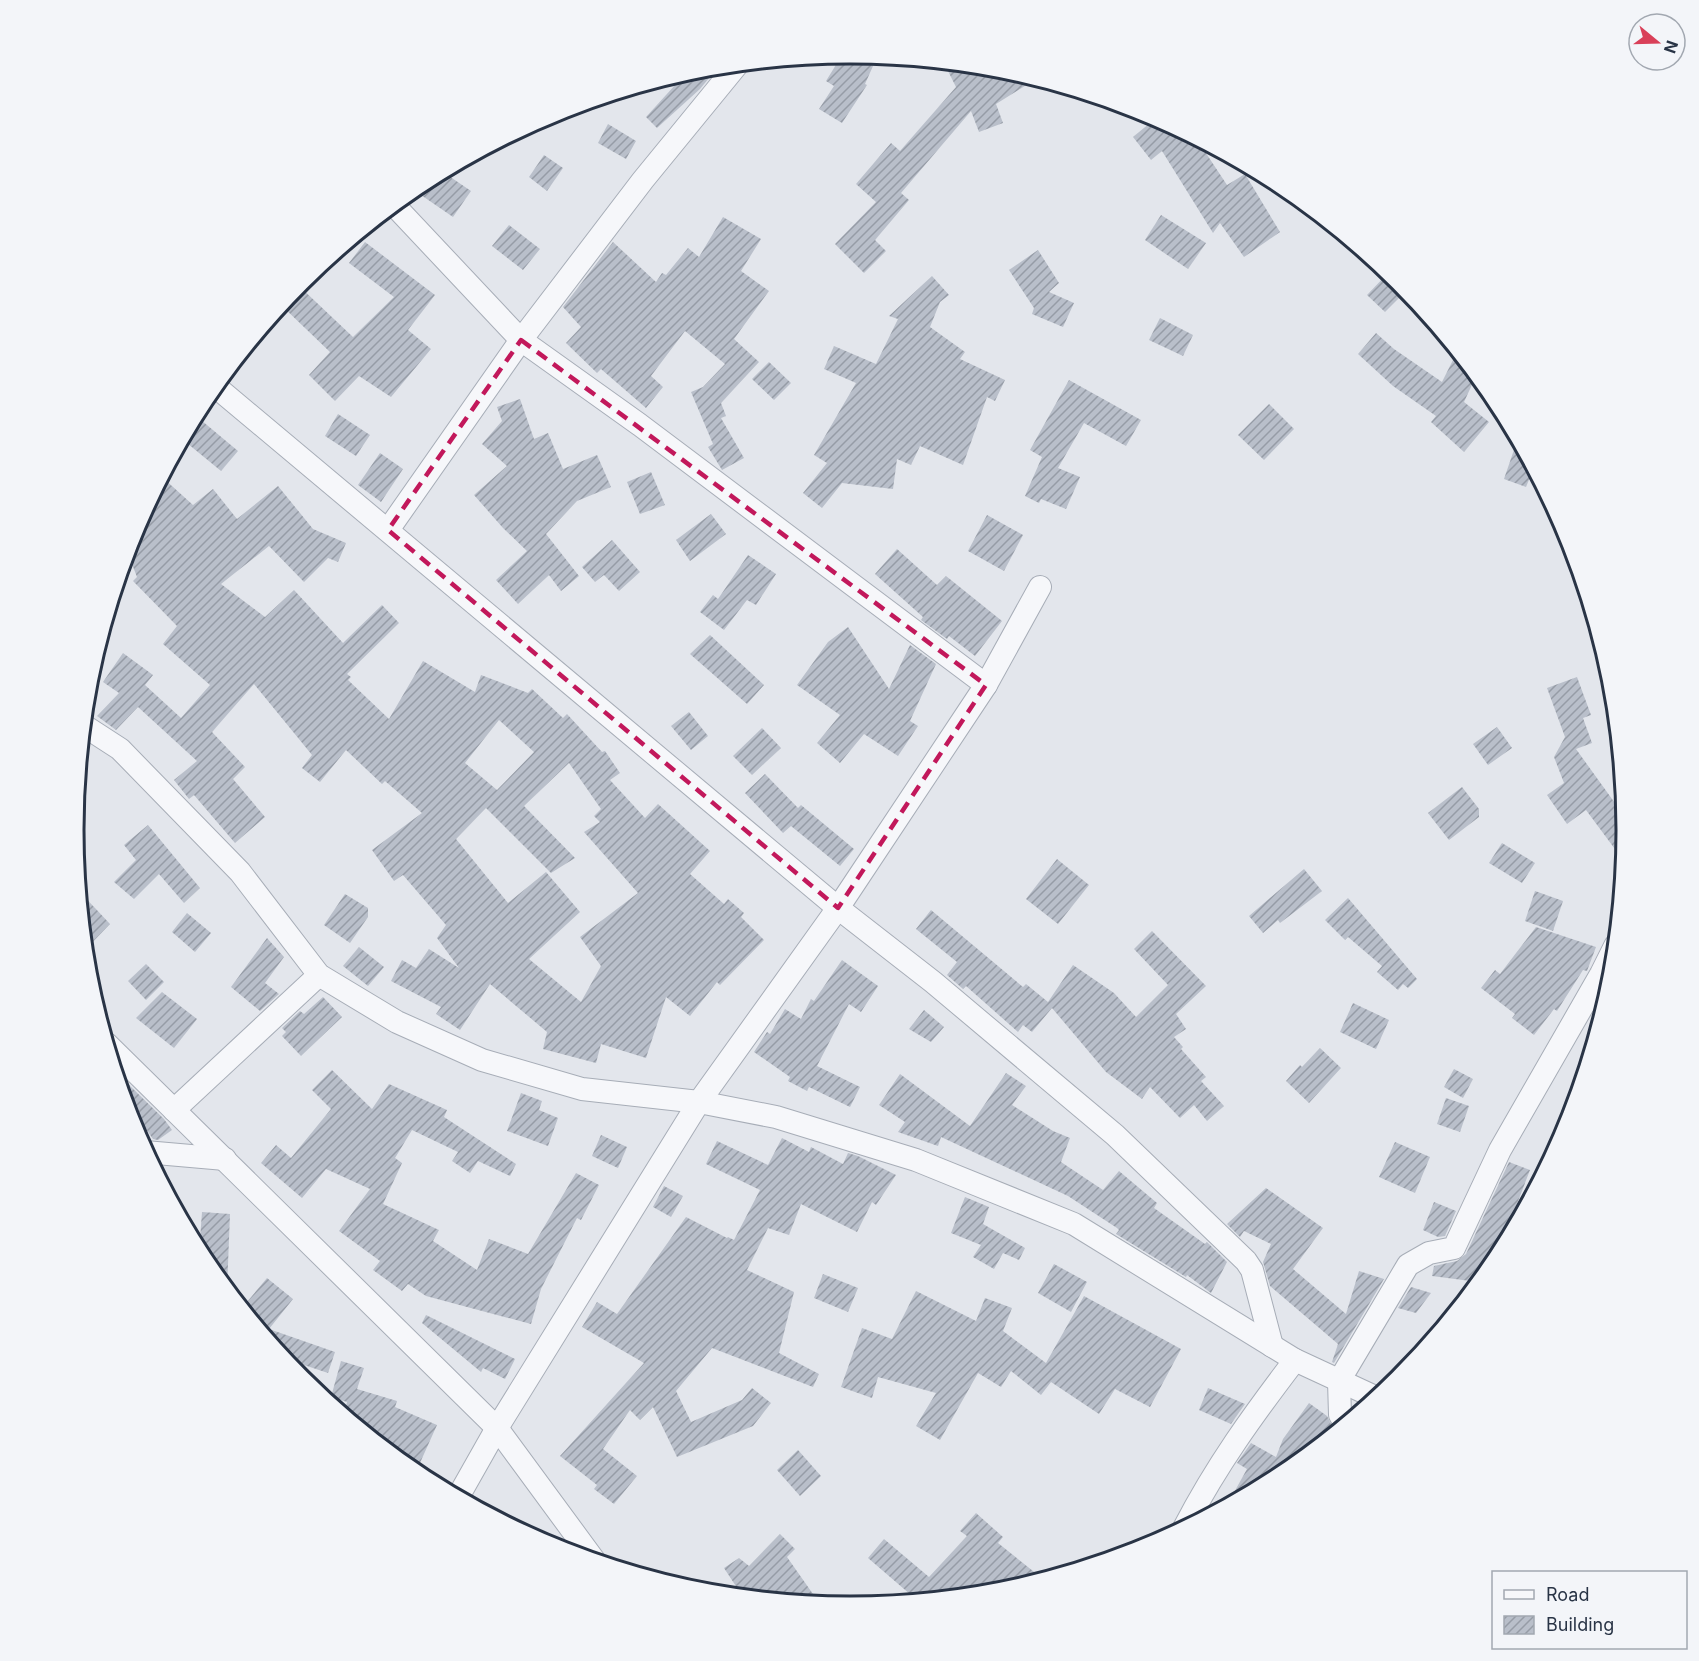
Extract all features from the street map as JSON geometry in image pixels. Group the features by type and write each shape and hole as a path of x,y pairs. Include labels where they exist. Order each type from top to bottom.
{"street":[{"path":"388,530 521,340 643,180 729,74"},
{"path":"400,211 521,340 640,425 986,685"},
{"path":"222,392 838,908 933,982 1115,1135 1239,1253 1252,1270 1272,1346"},
{"path":"461,1491 699,1102 838,908 986,685 1041,587"},
{"path":"90,730 120,749 233,865 319,975 397,1022 482,1060 582,1089 699,1102 776,1117 916,1160 1059,1217 1295,1360 1368,1394"},
{"path":"1341,1417 1340,1381 1408,1265 1429,1253 1454,1248 1500,1150 1602,971"},
{"path":"174,1110 319,975"},
{"path":"117,1054 498,1428 586,1550"},
{"path":"155,1153 225,1159"},
{"path":"1190,1517 1224,1456 1295,1360"}],"highlighted area":[{"path":"521,340 986,685 838,908 388,530"}],"building":[{"path":"836,65 873,65 865,84 867,85 842,123 819,109 834,86 826,81"},
{"path":"948,71 1026,86 996,104 1003,123 979,132 971,111 901,193 909,200 875,240 886,251 864,273 835,244 876,202 856,184 891,143 900,151 956,87"},
{"path":"709,77 657,128 646,117 675,85"},
{"path":"608,124 636,141 626,159 598,143"},
{"path":"1148,125 1206,153 1227,185 1244,175 1246,176 1280,232 1244,257 1220,223 1213,233 1162,151 1151,160 1133,137"},
{"path":"544,155 563,168 547,191 529,177"},
{"path":"451,177 471,191 453,217 422,196"},
{"path":"1161,215 1206,243 1188,269 1145,240"},
{"path":"723,217 761,239 741,271 769,291 734,339 759,362 721,403 726,416 721,418 744,458 722,470 708,447 713,444 691,392 703,387 725,364 685,331 651,376 663,387 646,408 601,369 597,373 566,343 581,327 563,307 613,242 656,282 662,273 666,275 688,248 699,257"},
{"path":"509,225 540,249 523,270 492,246"},
{"path":"365,242 435,295 408,330 431,349 391,397 359,376 335,401 309,375 330,352 287,311 305,292 353,337 394,297 349,263"},
{"path":"1038,250 1059,283 1049,292 1074,303 1063,327 1032,314 1034,308 1009,270"},
{"path":"932,276 949,295 940,302 930,327 965,352 960,359 1005,380 995,401 987,397 963,465 920,446 911,465 897,459 893,489 842,483 822,508 803,493 827,463 814,455 856,383 824,369 834,346 876,364 898,319 889,316"},
{"path":"1381,280 1399,298 1385,312 1367,295"},
{"path":"1160,318 1193,335 1183,356 1149,340"},
{"path":"1376,333 1394,349 1442,382 1453,359 1472,385 1464,402 1489,422 1464,452 1431,422 1436,416 1393,386 1358,354"},
{"path":"769,362 791,383 774,400 752,379"},
{"path":"1069,380 1141,420 1126,446 1084,423 1058,468 1080,477 1066,509 1041,499 1039,503 1025,496 1042,457 1030,450"},
{"path":"520,399 534,439 548,433 563,469 597,455 611,487 577,501 546,534 579,576 561,591 549,575 518,604 496,580 527,551 474,495 507,466 482,444 502,421 497,407"},
{"path":"1269,404 1294,429 1264,460 1238,435"},
{"path":"338,414 370,435 356,456 325,436"},
{"path":"203,421 238,451 221,471 188,444"},
{"path":"1514,450 1530,478 1526,487 1504,479"},
{"path":"380,453 403,469 381,502 358,485"},
{"path":"651,472 665,505 640,514 627,482"},
{"path":"167,482 193,505 213,489 237,519 278,486 313,529 346,543 338,562 328,558 304,582 269,546 221,584 265,617 294,590 343,643 382,605 399,623 347,674 351,677 348,680 389,719 423,661 475,692 481,675 528,693 532,689 563,718 567,714 602,752 605,751 620,773 610,780 645,818 658,804 710,851 690,874 724,904 728,899 744,913 741,917 764,940 720,985 717,982 690,1016 666,997 646,1058 601,1044 596,1063 543,1049 547,1032 490,984 460,1030 436,1014 441,1007 391,981 402,960 416,968 429,949 459,968 437,938 446,925 403,875 394,881 372,850 422,813 385,781 382,784 346,750 320,782 302,768 312,755 254,684 212,732 245,767 233,779 265,817 235,843 194,795 189,799 174,780 197,761 138,707 116,730 97,716 119,693 103,682 123,653 153,675 145,685 181,718 210,685 163,644 177,626 133,581 137,577 132,564","holes":["499,720 534,752 497,790 465,763","569,763 601,809 594,816 600,822 584,832 638,893 580,937 601,966 581,1002 529,959 580,912 546,872 508,903 456,839 486,808 551,873 575,858 524,806"]},
{"path":"711,514 726,534 690,561 676,540"},
{"path":"987,515 1023,535 1004,571 968,551"},
{"path":"612,540 640,572 619,591 604,575 595,582 582,567"},
{"path":"897,549 937,585 946,576 1002,621 975,656 949,636 947,639 921,620 923,617 875,574"},
{"path":"748,555 776,574 756,605 747,600 724,630 700,612 713,595 718,599"},
{"path":"848,627 889,689 910,645 936,664 910,721 918,726 898,756 864,734 840,763 817,743 840,715 797,685 828,642"},
{"path":"710,635 764,685 747,704 690,654"},
{"path":"1577,677 1591,715 1583,718 1592,743 1576,749 1615,803 1615,850 1586,810 1567,824 1547,795 1564,783 1554,757 1565,737 1547,688"},
{"path":"689,712 708,736 691,750 671,726"},
{"path":"1497,727 1512,748 1488,765 1473,744"},
{"path":"762,728 781,748 752,775 733,756"},
{"path":"765,774 798,808 801,805 854,849 840,866 791,826 783,833 745,793"},
{"path":"1462,787 1479,809 1479,817 1449,840 1428,813"},
{"path":"148,825 200,888 184,903 159,874 134,899 114,882 136,860 124,845"},
{"path":"1502,843 1535,863 1522,883 1489,863"},
{"path":"1057,859 1089,885 1058,924 1026,899"},
{"path":"1304,869 1322,891 1280,923 1278,920 1263,933 1249,916"},
{"path":"1535,891 1563,901 1553,931 1525,921"},
{"path":"345,894 368,908 368,917 350,943 324,925"},
{"path":"1348,898 1417,979 1408,988 1403,984 1398,990 1377,972 1382,966 1348,937 1345,940 1325,920"},
{"path":"87,899 110,924 92,943"},
{"path":"931,910 1023,987 1026,984 1048,1002 1073,965 1114,993 1136,1017 1168,985 1134,949 1152,931 1206,986 1176,1014 1186,1029 1174,1037 1183,1047 1181,1049 1206,1077 1201,1081 1224,1106 1207,1121 1194,1105 1180,1118 1150,1087 1142,1099 1106,1072 1052,1008 1032,1032 1023,1025 1018,1032 966,986 963,989 947,975 957,962 916,929"},
{"path":"187,913 211,933 195,952 172,932"},
{"path":"1536,927 1596,947 1587,971 1583,970 1557,1011 1554,1009 1534,1035 1512,1018 1515,1014 1481,988 1495,970 1500,974"},
{"path":"267,938 284,957 265,983 279,994 260,1011 231,987"},
{"path":"359,947 384,967 368,986 343,966"},
{"path":"842,960 878,986 861,1012 849,1004 817,1066 860,1087 850,1107 809,1087 807,1091 788,1081 790,1077 754,1052 767,1032 770,1034 785,1009 801,1019 811,999 814,1001"},
{"path":"146,964 164,982 146,1000 128,981"},
{"path":"162,992 197,1019 174,1048 136,1018"},
{"path":"323,997 342,1017 301,1056 282,1036 286,1032 282,1028 300,1011 304,1014"},
{"path":"1353,1003 1389,1020 1376,1049 1340,1032"},
{"path":"924,1010 944,1027 931,1042 909,1029"},
{"path":"1320,1048 1341,1068 1309,1103 1286,1081"},
{"path":"1454,1069 1473,1079 1463,1098 1444,1087"},
{"path":"332,1070 372,1109 389,1084 447,1110 444,1117 516,1164 510,1176 478,1161 470,1173 452,1161 458,1152 412,1130 395,1158 402,1163 383,1204 439,1230 433,1241 477,1270 489,1239 528,1254 576,1173 599,1185 581,1220 577,1218 541,1289 531,1324 426,1296 408,1284 402,1291 373,1270 380,1261 339,1231 370,1189 326,1169 302,1198 261,1163 276,1145 291,1158 331,1109 312,1090"},
{"path":"1006,1073 1026,1086 1012,1105 1053,1131 1070,1138 1061,1162 1103,1190 1119,1171 1157,1203 1154,1208 1205,1244 1207,1242 1227,1262 1211,1293 1187,1275 1186,1277 1116,1234 1119,1230 1117,1228 1068,1196 941,1137 938,1146 898,1132 905,1122 879,1105 900,1074 970,1126"},
{"path":"126,1083 164,1119 172,1130 158,1140 153,1139 141,1123"},
{"path":"521,1093 542,1101 539,1110 558,1118 548,1146 507,1131"},
{"path":"1446,1098 1469,1106 1460,1132 1437,1124"},
{"path":"601,1135 627,1147 618,1168 592,1156"},
{"path":"782,1138 809,1152 811,1147 843,1164 848,1153 858,1156 896,1175 876,1205 872,1202 857,1232 801,1204 789,1235 768,1228 747,1270 794,1292 779,1353 819,1374 813,1387 712,1348 676,1391 691,1422 742,1400 752,1388 771,1403 753,1426 677,1457 653,1407 640,1420 630,1410 603,1449 637,1476 614,1504 594,1489 597,1485 560,1456 644,1363 582,1327 597,1302 617,1314 686,1217 734,1240 760,1190 706,1164 717,1141 768,1165"},
{"path":"1395,1142 1430,1157 1415,1193 1379,1177"},
{"path":"1509,1162 1530,1170 1513,1214 1468,1281 1432,1276 1434,1266 1457,1261 1466,1254"},
{"path":"664,1186 683,1196 671,1217 653,1207"},
{"path":"1266,1188 1323,1228 1293,1269 1346,1314 1359,1271 1384,1279 1334,1363 1332,1362 1338,1344 1270,1286 1263,1262 1271,1244 1244,1231 1240,1237 1227,1224"},
{"path":"965,1197 989,1207 983,1224 1025,1248 1019,1260 1003,1253 994,1269 973,1257 981,1245 951,1233"},
{"path":"1434,1202 1456,1211 1445,1236 1438,1237 1423,1230"},
{"path":"202,1212 230,1214 228,1277 213,1256 200,1236"},
{"path":"1054,1264 1087,1282 1071,1312 1038,1293"},
{"path":"823,1274 858,1288 848,1312 814,1298"},
{"path":"267,1278 293,1299 269,1329 335,1352 328,1373 300,1364 274,1336 247,1303"},
{"path":"1411,1287 1431,1293 1416,1313 1398,1308"},
{"path":"916,1291 976,1321 985,1298 1012,1308 1003,1331 1046,1363 1084,1296 1181,1349 1150,1407 1115,1389 1099,1414 1051,1382 1041,1395 1011,1371 1001,1387 978,1373 940,1440 916,1426 936,1393 878,1377 872,1398 841,1387 862,1328 892,1339"},
{"path":"426,1315 515,1359 505,1379 483,1368 481,1372 422,1323"},
{"path":"341,1361 364,1368 357,1389 397,1401 395,1407 437,1425 420,1464 346,1407 347,1402 332,1394"},
{"path":"1208,1388 1245,1404 1231,1424 1199,1410"},
{"path":"1309,1403 1327,1416 1332,1425 1275,1467 1234,1493 1247,1469 1237,1463 1251,1443 1276,1457 1283,1439"},
{"path":"798,1450 821,1476 800,1496 777,1470"},
{"path":"976,1513 1003,1537 998,1543 1036,1573 999,1582 910,1594 868,1558 884,1539 929,1577 967,1536 960,1531"},
{"path":"780,1534 795,1549 787,1557 814,1595 737,1588 724,1568 739,1558 749,1566"}]}
